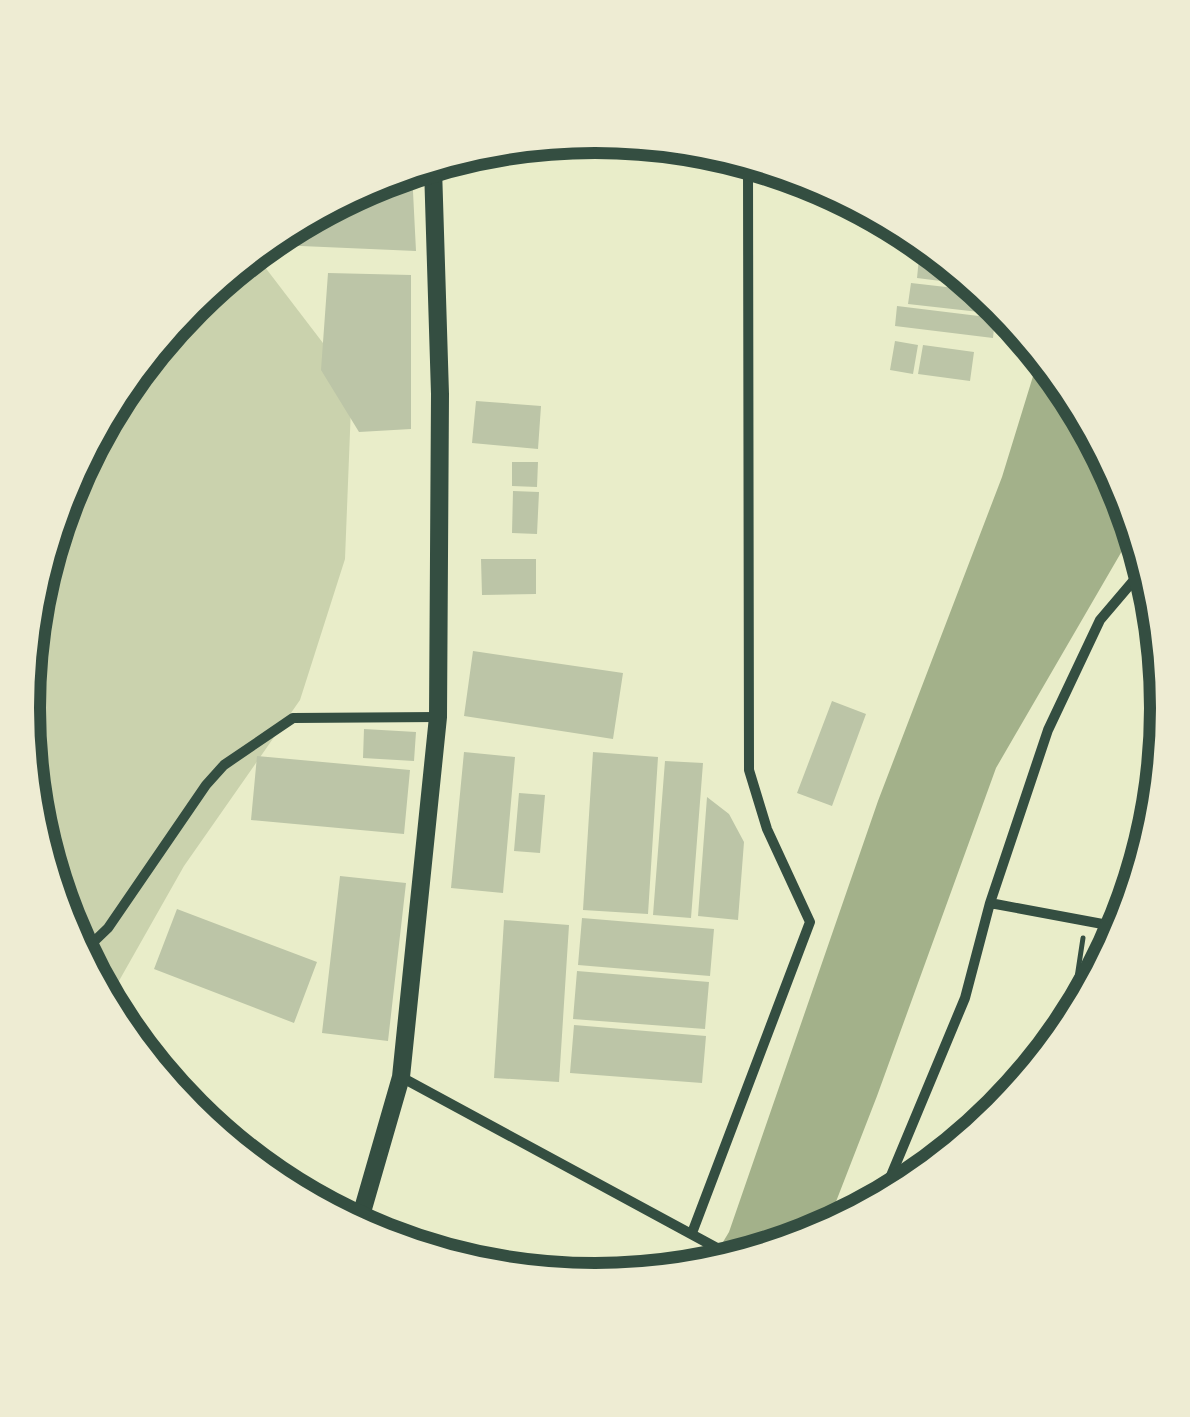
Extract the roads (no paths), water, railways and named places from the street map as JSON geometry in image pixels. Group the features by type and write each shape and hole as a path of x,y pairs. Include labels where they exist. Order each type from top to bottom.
{"main road":[{"path":"362,1212 401,1077 438,717 440,394 434,177"}],"street":[{"path":"692,1233 810,922 767,829 749,770 748,175"},
{"path":"890,1178 964,998 990,903 1048,730 1100,620 1134,580"},
{"path":"92,943 108,928 206,785 224,765 280,727 294,718 438,717"},
{"path":"990,903 1106,925"},
{"path":"401,1077 720,1249"}]}
